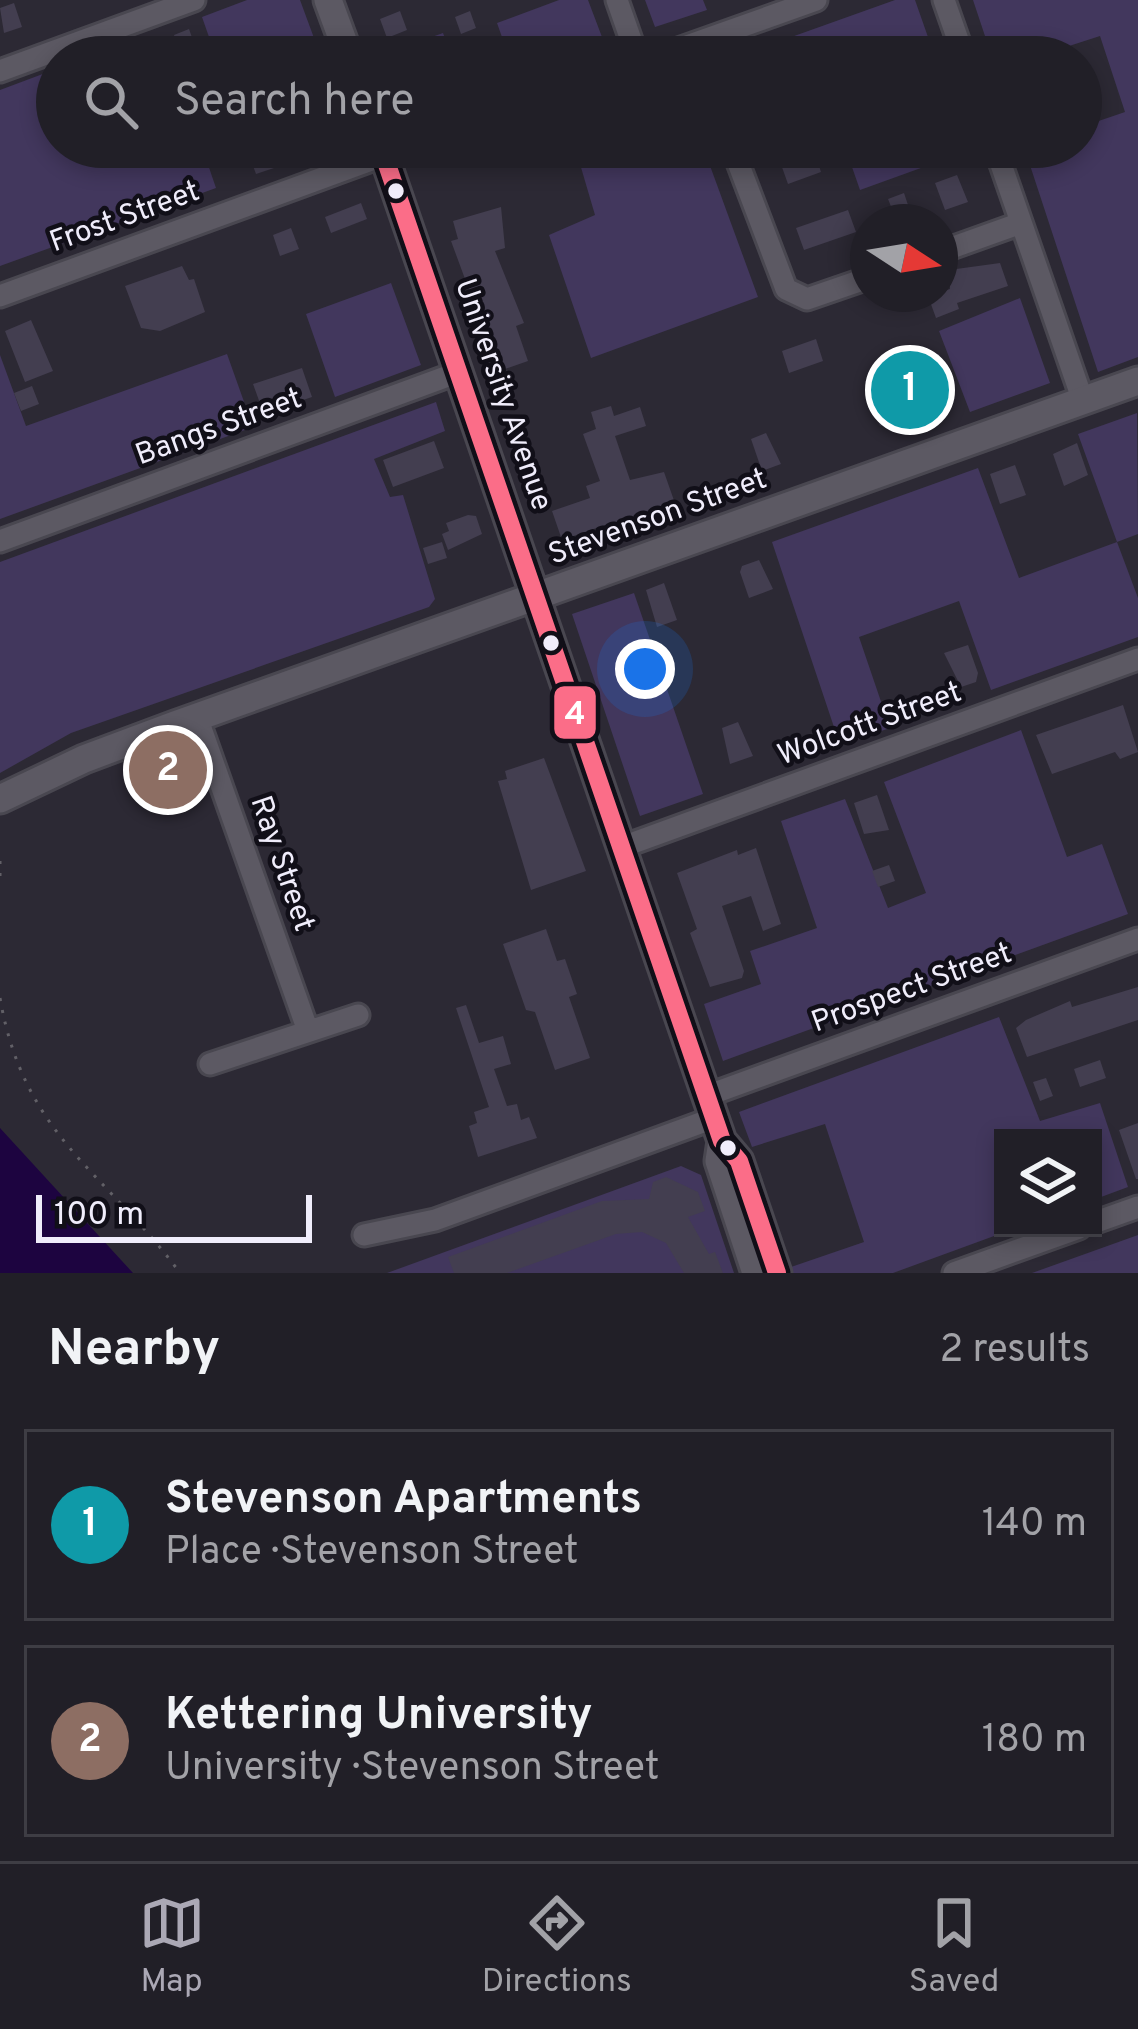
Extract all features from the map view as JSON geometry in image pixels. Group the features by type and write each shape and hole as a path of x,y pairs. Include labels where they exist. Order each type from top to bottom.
{"street":[{"path":"96,36 194,0"},
{"path":"328,0 341,36"},
{"path":"617,0 630,36"},
{"path":"731,36 816,0"},
{"path":"944,0 957,36"},
{"path":"0,71 36,58"},
{"name":"Frost Street","path":"0,296 342,168"},
{"name":"University Avenue","path":"396,168 459,372 714,1118 739,1161 777,1273"},
{"path":"739,168 778,277 794,295 807,299 850,284"},
{"path":"1002,168 1083,401"},
{"path":"958,246 1022,223"},
{"name":"Bangs Street","path":"0,541 459,372"},
{"name":"Stevenson Street","path":"0,799 71,764 197,717 1138,381"},
{"name":"Wolcott Street","path":"622,847 1138,659"},
{"name":"Ray Street","path":"197,717 308,1031"},
{"name":"Prospect Street","path":"364,1235 435,1220 714,1118 1138,939"},
{"path":"210,1064 358,1015"},
{"name":"University Avenue","path":"714,1118 720,1167 756,1273"},
{"path":"1102,1220 1138,1207"},
{"path":"954,1273 1054,1237"}],"path":[{"path":"0,861 0,885"},
{"path":"0,998 19,1064 50,1126 180,1273"}],"shaded area":[{"path":"247,0 300,0 313,36 209,36 202,17"},
{"path":"559,0 588,0 602,36 502,36 497,23"},
{"path":"645,0 703,0 707,10 655,27"},
{"path":"895,0 915,0 928,36 794,36"},
{"path":"973,0 1138,0 1138,357 1098,372 1031,168 1102,168 1102,120 1125,112 1102,36 985,36"},
{"path":"36,76 36,168 209,168 216,188 0,266 0,90"},
{"path":"581,168 711,168 758,297 591,358 549,235 595,215"},
{"path":"852,168 921,168 860,190"},
{"path":"391,283 421,365 335,397 306,314"},
{"path":"1020,298 1050,383 970,412 939,331"},
{"path":"227,354 253,427 0,519 0,355 26,426"},
{"path":"436,402 445,431 374,459 390,497 403,495 435,599 429,607 71,733 0,773 0,562"},
{"path":"1137,413 1138,534 1117,542 1078,434"},
{"path":"978,468 1019,578 1117,542 1138,598 1138,637 991,690 959,601 859,637 890,728 840,745 772,542"},
{"path":"634,593 703,794 640,816 572,614"},
{"path":"1021,730 1067,857 1102,844 1128,914 723,1061 704,1004 761,984 750,951 817,928 781,821 845,799 888,908 926,893 884,782"},
{"path":"999,1017 1040,1121 1100,1103 1128,1187 1102,1197 1102,1129 994,1129 994,1236 893,1273 793,1273 791,1267 864,1242 825,1124 752,1147 739,1112"},
{"path":"0,1128 133,1273 0,1273"},
{"path":"681,1166 701,1175 734,1273 387,1273"},
{"path":"1138,1235 1138,1273 1032,1273"}],"building":[{"path":"14,3 22,27 4,33 0,8"},
{"path":"400,11 407,30 386,36 380,19"},
{"path":"470,11 476,28 461,34 455,17"},
{"path":"782,168 820,168 821,172 788,184"},
{"path":"957,175 968,202 943,204 935,183"},
{"path":"904,193 908,204 890,204 888,199"},
{"path":"361,203 367,219 331,233 325,217"},
{"path":"501,207 505,248 495,251 524,323 516,326 528,361 499,371 451,241 458,239 453,221"},
{"path":"848,210 850,216 850,234 804,250 796,228"},
{"path":"291,228 299,249 280,256 273,235"},
{"path":"1000,263 1008,286 958,303 958,269"},
{"path":"182,266 189,280 194,279 205,312 160,331 141,328 125,286"},
{"path":"31,320 53,371 25,382 5,331"},
{"path":"816,339 823,361 789,373 782,351"},
{"path":"939,354 955,399 880,426 865,381"},
{"path":"302,368 312,397 268,412 261,406 253,384"},
{"path":"32,386 39,404 21,411 14,393"},
{"path":"611,406 614,416 640,407 646,426 615,436 630,480 664,472 677,509 608,533 605,525 562,540 552,511 590,498 586,486 600,481 583,434 596,429 591,412"},
{"path":"766,433 781,464 762,471 751,439"},
{"path":"434,441 444,468 393,487 383,460"},
{"path":"1077,443 1088,475 1064,486 1053,454"},
{"path":"1015,465 1026,495 1000,504 990,474"},
{"path":"476,516 482,534 448,550 442,534 449,531 446,523"},
{"path":"442,542 447,558 428,564 423,548"},
{"path":"759,560 773,589 749,598 740,572 742,566"},
{"path":"664,583 677,620 657,627 646,590"},
{"path":"968,645 978,673 976,682 961,687 944,653"},
{"path":"1123,705 1138,752 1120,759 1115,752 1052,774 1036,735"},
{"path":"738,722 753,756 730,764 722,728"},
{"path":"544,758 586,871 531,890 498,781 507,779 505,771"},
{"path":"877,795 889,830 864,834 854,803"},
{"path":"756,848 781,924 763,931 751,896 722,906 744,971 742,978 710,987 690,933 697,929 677,873 737,850 738,855"},
{"path":"889,865 895,881 878,887 872,871"},
{"path":"546,929 557,961 565,959 577,994 569,997 590,1058 555,1070 535,1012 526,1010 503,944"},
{"path":"1138,987 1138,1020 1027,1057 1016,1028 1026,1020 1070,1001 1072,1007"},
{"path":"466,1005 479,1043 503,1036 511,1064 494,1069 507,1106 517,1104 521,1120 529,1117 537,1138 478,1157 469,1126 477,1123 474,1112 489,1107 456,1008"},
{"path":"1100,1060 1106,1078 1080,1087 1074,1069"},
{"path":"1046,1078 1053,1096 1040,1101 1033,1082"},
{"path":"1138,1123 1138,1179 1136,1179 1119,1130"},
{"path":"666,1177 698,1192 705,1211 688,1217 709,1254 715,1252 723,1273 684,1273 666,1243 642,1232 616,1234 507,1273 454,1273 448,1257 602,1201 649,1199 653,1182"}],"transit line":[{"name":"4","path":"388,168 722,1141 739,1161 777,1273"}],"place":[{"name":"Stevenson Apartments","path":"910,390"},
{"name":"Kettering University","path":"168,770"}]}
